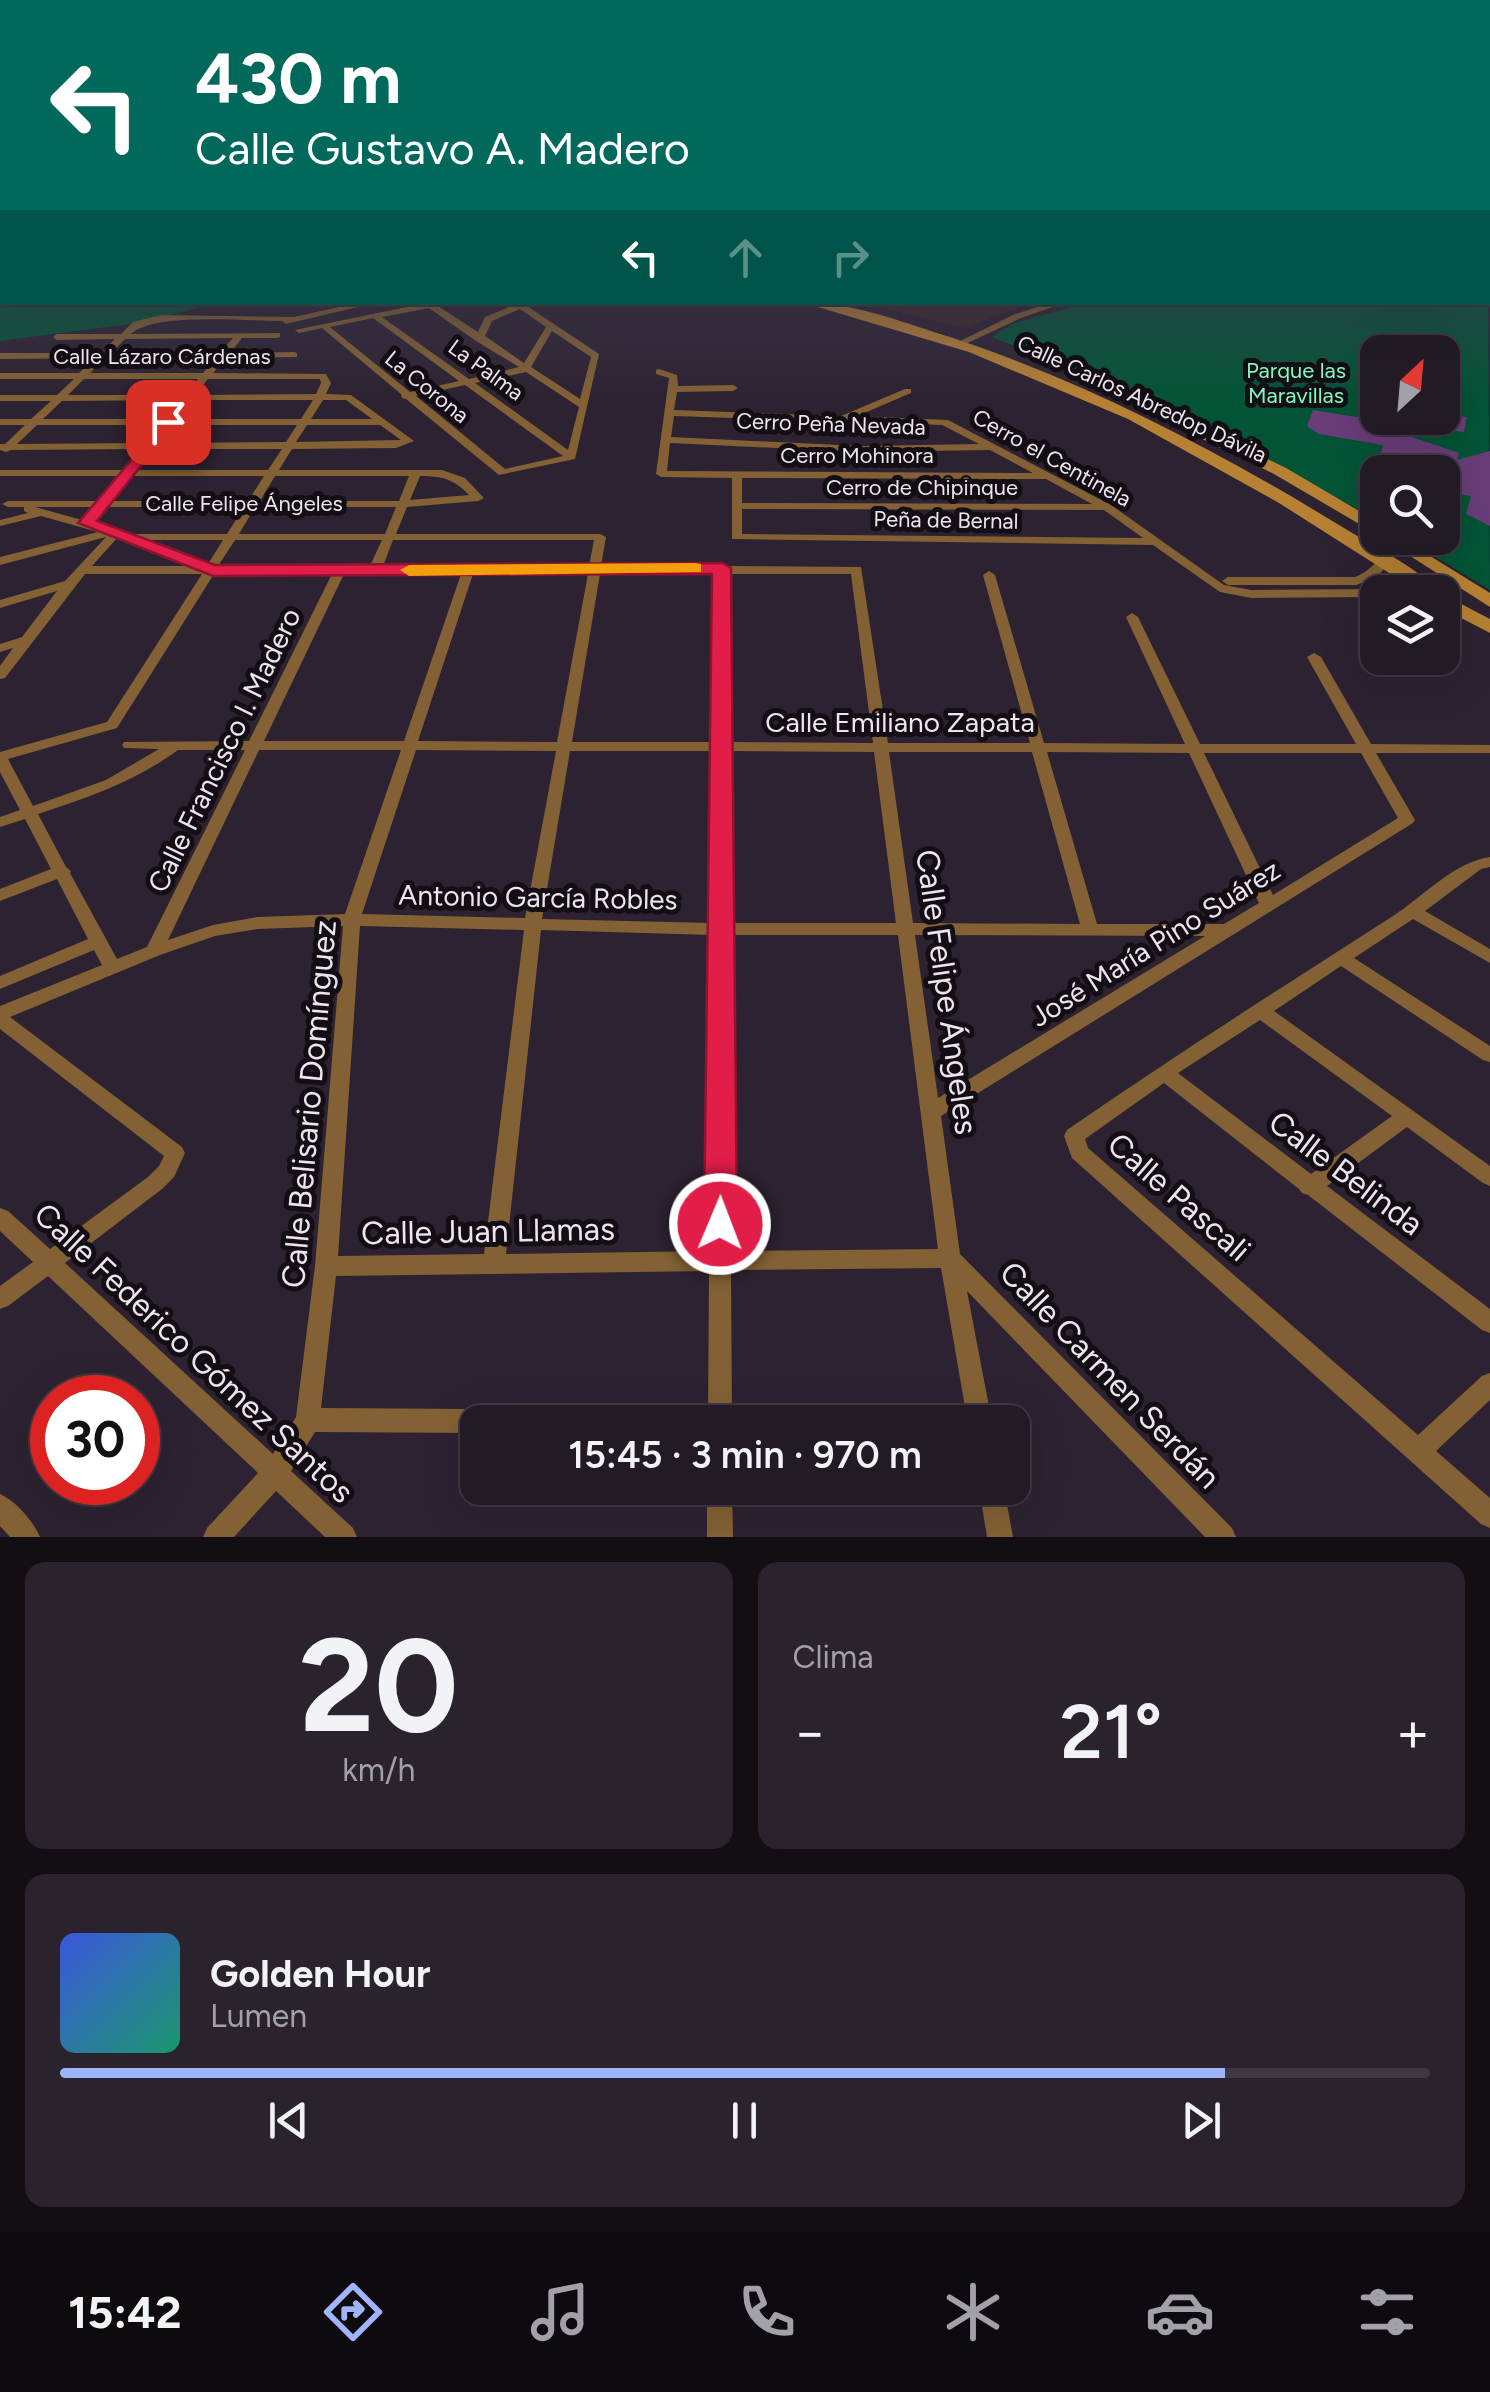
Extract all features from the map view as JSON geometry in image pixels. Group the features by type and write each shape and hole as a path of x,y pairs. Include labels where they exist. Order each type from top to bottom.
{"main road":[{"name":"Calle Carlos Abredop Dávila","path":"820,305 960,338 1235,466 1406,575"},
{"name":"Calle Carlos Abredop Dávila","path":"865,305 960,338 1221,442 1360,520"},
{"path":"1417,555 1490,602"},
{"path":"1460,610 1490,627"}],"street":[{"path":"3,449 136,324 161,318 253,322 359,305"},
{"path":"298,330 431,305 524,370 584,406"},
{"path":"479,338 488,319 515,305"},
{"path":"519,305 596,356 572,458"},
{"path":"960,338 1037,305"},
{"path":"960,338 1054,305"},
{"name":"La Palma","path":"375,316 572,458"},
{"path":"277,335 279,325 291,318"},
{"name":"La Corona","path":"324,326 405,396 509,474 572,458"},
{"path":"405,396 524,370 551,326"},
{"path":"57,337 277,335"},
{"path":"112,968 0,758 112,725 213,570 326,383 324,376 294,355 277,335"},
{"path":"86,523 239,336"},
{"path":"0,356 294,355"},
{"path":"658,372 674,377 667,440"},
{"name":"Calle Lázaro Cárdenas","path":"0,376 324,376"},
{"path":"673,389 733,388"},
{"path":"670,414 840,420 908,392"},
{"path":"0,398 348,397 408,440 402,445 3,449"},
{"name":"Cerro el Centinela","path":"840,420 936,421 1053,476 1107,508 1196,571 1230,582 1286,588"},
{"path":"0,422 382,422"},
{"name":"Cerro Peña Nevada","path":"667,440 860,449 994,447"},
{"name":"Cerro Mohinora","path":"667,440 661,474 1053,476"},
{"path":"0,473 416,473 375,570"},
{"name":"Calle Felipe Ángeles","path":"4,503 404,504 478,498 455,476 416,473"},
{"path":"736,506 738,475"},
{"path":"4,503 131,537 213,570"},
{"name":"Cerro de Chipinque","path":"736,506 1107,508"},
{"name":"Peña de Bernal","path":"736,506 736,537 1155,542"},
{"path":"0,523 42,512"},
{"path":"0,561 113,533"},
{"path":"0,676 113,533"},
{"path":"131,537 234,534 600,538 533,924 494,1264"},
{"path":"1369,575 1385,561"},
{"path":"81,570 722,568 720,1405"},
{"name":"Calle Felipe Ángeles","path":"722,568 856,570 950,1258 977,1405"},
{"name":"Calle Belisario Domínguez","path":"216,1537 276,1472 308,1420 326,1266 352,920 468,570"},
{"name":"Calle Francisco I. Madero","path":"154,951 339,571"},
{"path":"989,576 1090,929"},
{"path":"1286,588 1306,582 1360,578"},
{"path":"1306,582 1317,594"},
{"path":"0,604 69,584"},
{"path":"1286,588 1317,594 1360,593"},
{"path":"1132,617 1269,905"},
{"path":"0,648 27,640"},
{"path":"1314,657 1366,748"},
{"name":"Calle Emiliano Zapata","path":"129,745 1490,748"},
{"path":"0,822 130,776 172,747"},
{"name":"José María Pino Suárez","path":"931,1112 1407,820 1366,748"},
{"name":"Calle Pascali","path":"1490,862 1476,864 1413,911 1076,1131 1078,1152 1490,1515"},
{"path":"0,895 63,871"},
{"path":"1413,911 1490,957"},
{"name":"Antonio García Robles","path":"0,1016 154,951 236,926 352,920 724,929 1226,930"},
{"path":"0,983 100,940"},
{"path":"1342,958 1486,1048"},
{"path":"1260,1010 1490,1177"},
{"path":"0,1016 175,1152 168,1171 155,1183 0,1299"},
{"name":"Calle Belinda","path":"1164,1072 1490,1323"},
{"path":"1309,1187 1406,1117"},
{"name":"Calle Federico Gómez Santos","path":"0,1218 344,1537"},
{"name":"Calle Juan Llamas","path":"326,1266 950,1258"},
{"name":"Calle Carmen Serdán","path":"950,1258 1223,1537"},
{"path":"1418,1451 1490,1384"},
{"path":"308,1420 460,1421"},
{"path":"720,1505 720,1537"},
{"path":"995,1505 1000,1537"},
{"path":"0,1507 27,1537"}],"shaded area":[{"path":"872,305 1026,305 964,328"}],"green space":[{"path":"0,305 209,305 137,323 0,341"},
{"name":"Parque las Maravillas","path":"1079,305 1488,305 1490,590 1432,555 1460,555 1460,455 1360,455 1360,511 1190,417 992,337 1012,324"}],"building":[{"path":"1313,410 1360,418 1360,435 1406,435 1459,453 1380,455 1383,445 1319,434 1307,426"},
{"path":"1460,416 1467,417 1464,432 1460,431"},
{"path":"1490,451 1490,526 1466,514 1471,496 1460,494 1460,459"}],"slow traffic":[{"path":"409,570 695,568"}],"route":[{"path":"168,422 86,523 213,570 722,568 719,746 724,929 720,1224"}]}
